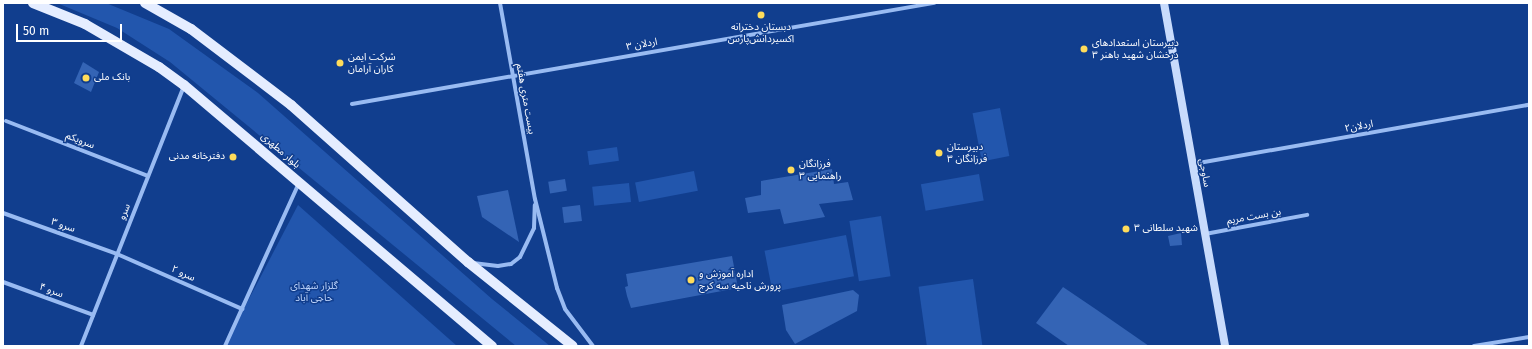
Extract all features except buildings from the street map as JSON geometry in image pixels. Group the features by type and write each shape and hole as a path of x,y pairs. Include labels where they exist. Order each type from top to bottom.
{"main road":[{"name":"بلوار مطهری","path":"33,3 85,24 159,67 184,85 492,346"},
{"path":"145,3 191,29 290,105 468,262 573,346"}],"street":[{"name":"بیست متری هفتم","path":"500,3 535,199"},
{"name":"اردلان ۳","path":"352,104 934,3"},
{"name":"ساوجی","path":"1164,3 1224,346"},
{"name":"سرو","path":"81,346 184,85"},
{"name":"اردلان۲","path":"1192,164 1529,105"},
{"name":"سرویکم","path":"6,121 148,176"},
{"path":"225,346 299,183"},
{"path":"468,262 498,266 511,264 520,257 534,228 535,199"},
{"path":"535,199 557,288 565,309 593,346"},
{"name":"سرو ۳","path":"3,213 117,254"},
{"name":"بن بست مریم","path":"1204,234 1307,215"},
{"name":"سرو ۲","path":"117,254 242,309"},
{"name":"سرو ۴","path":"3,282 93,315"},
{"path":"1474,346 1529,337"}],"green space":[{"path":"57,3 106,3 169,29 258,93 492,299 550,346 516,346 170,62 117,28"},
{"path":"1000,108 1009,156 982,161 973,113"},
{"path":"617,147 619,161 589,165 587,151"},
{"path":"694,171 698,191 639,202 635,182"},
{"path":"979,174 984,201 926,211 921,184"},
{"path":"629,183 631,202 594,206 592,187"},
{"name":"گلزار شهدای حاجی آباد","path":"298,205 457,346 225,345"},
{"path":"881,216 891,276 859,281 849,221"},
{"path":"846,235 854,276 773,292 765,251"},
{"path":"973,279 982,346 927,346 919,287"}],"place":[{"name":"دبستان دخترانه اکسیردانش‌پارس","path":"761,15"},
{"name":"دبیرستان استعدادهای درخشان شهید باهنر ۳","path":"1084,49"},
{"name":"شرکت ایمن کاران آرامان","path":"340,63"},
{"name":"بانک ملی","path":"86,78"},
{"name":"دبیرستان فرزانگان ۳","path":"939,153"},
{"name":"دفترخانه مدنی","path":"233,157"},
{"name":"فرزانگان ۳ راهنمایی","path":"791,170"},
{"name":"شهید سلطانی ۳","path":"1126,229"},
{"name":"اداره آموزش و پرورش ناحیه سه کرج","path":"691,280"}]}
